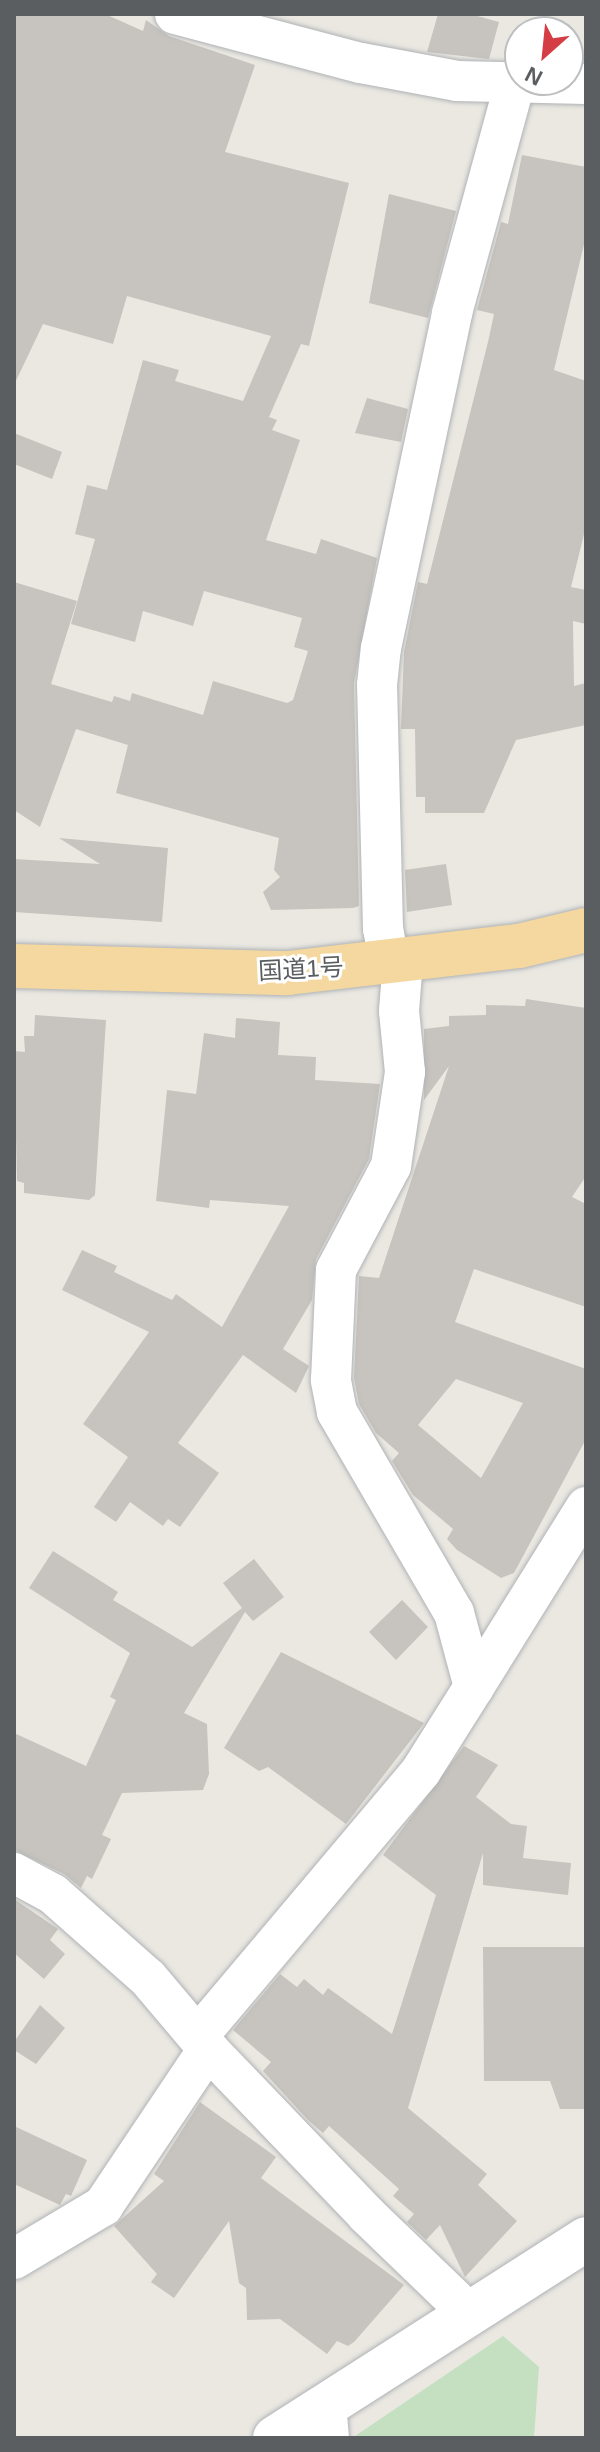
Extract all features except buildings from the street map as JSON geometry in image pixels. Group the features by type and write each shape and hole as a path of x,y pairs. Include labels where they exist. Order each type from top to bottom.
{"highway":[{"name":"国道1号","path":"14,966 288,973 519,946 586,930"}],"street":[{"path":"175,14 361,63 457,81 504,82"},
{"path":"474,1687 454,1613 337,1412 331,1380 336,1270 391,1166 405,1072 396,961 383,929 381,648 452,313 511,96"},
{"path":"23,2244 103,2206 203,2043 421,1771 586,1507"},
{"path":"14,1873 53,1894 148,1978 203,2043 470,2314"},
{"path":"275,2438 328,2421 470,2314 586,2239"}],"green space":[{"path":"503,2336 539,2367 534,2438 352,2438"}]}
